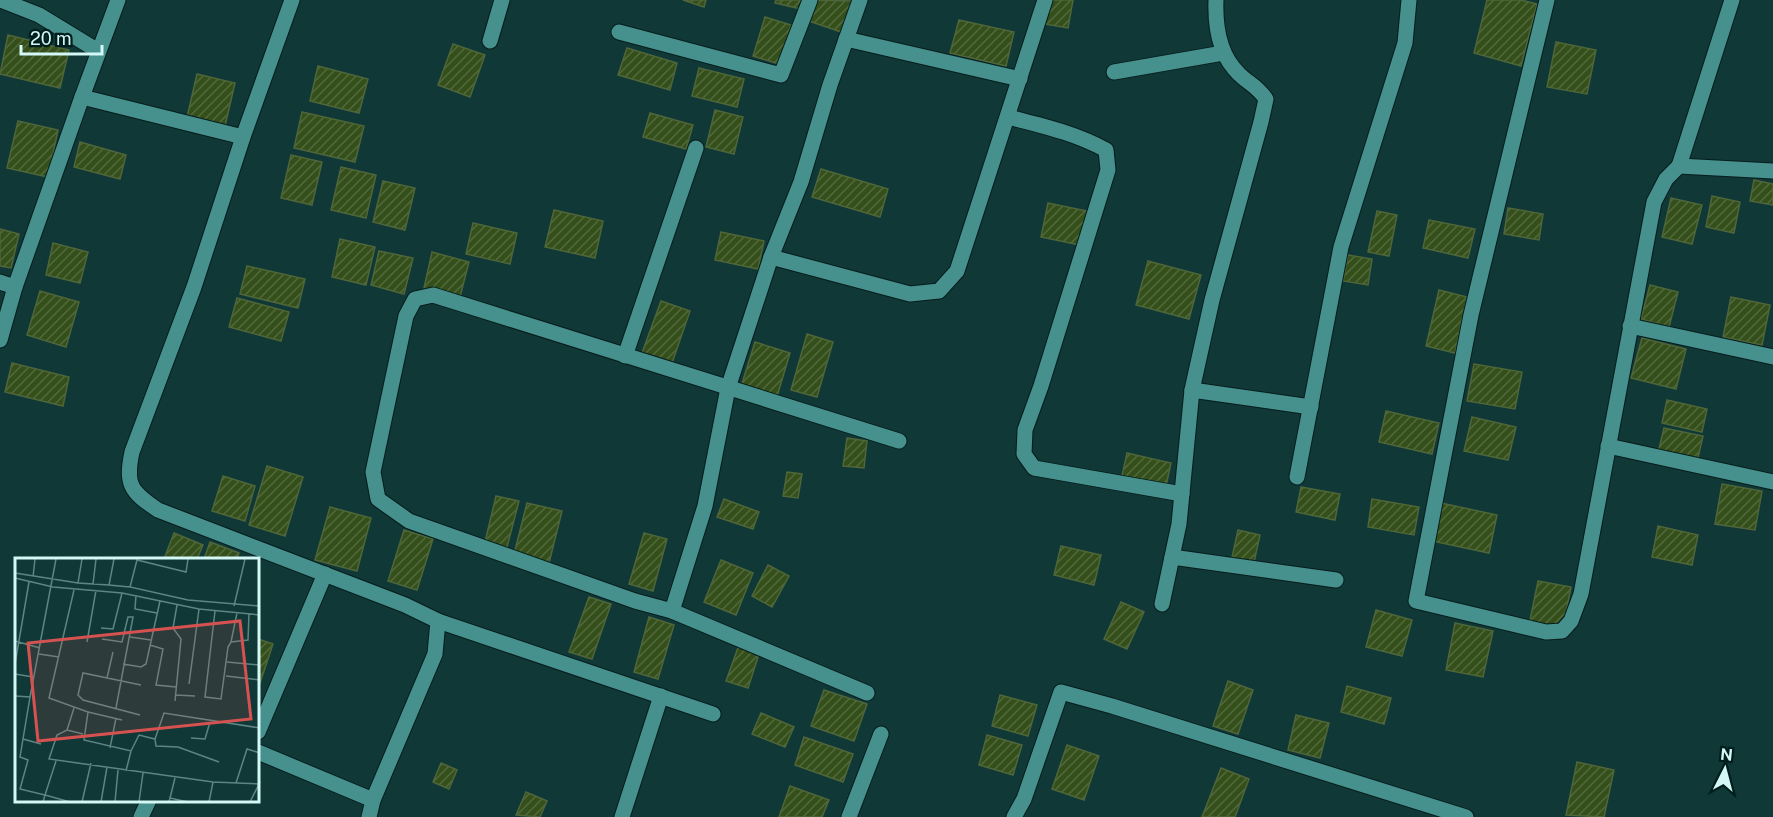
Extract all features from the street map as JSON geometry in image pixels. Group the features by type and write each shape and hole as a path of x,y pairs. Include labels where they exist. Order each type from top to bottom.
{"street":[{"path":"1,0 39,15 98,51"},
{"path":"0,340 15,287 118,0"},
{"path":"292,0 243,137 195,287 132,452 128,470 137,496 158,510 405,605 438,621 713,714"},
{"path":"490,41 502,0"},
{"path":"620,32 781,75 810,0"},
{"path":"672,611 705,506 728,388 771,257 801,182 830,85 860,0"},
{"path":"771,257 910,294 939,291 957,271 1045,0"},
{"path":"1162,604 1173,557 1182,494 1192,390 1212,300 1262,122 1266,99 1257,87 1239,74 1223,53 1216,0"},
{"path":"1297,477 1341,247 1405,43 1409,0"},
{"path":"1547,0 1471,315 1416,601 1546,632 1562,631 1571,621 1581,594 1654,202 1666,179 1679,166 1732,0"},
{"path":"846,39 1020,79"},
{"path":"1114,72 1223,53"},
{"path":"82,97 243,137"},
{"path":"1008,117 1062,130 1087,139 1106,150 1108,170 1041,386 1025,430 1024,454 1034,468 1182,494"},
{"path":"625,356 696,148"},
{"path":"1679,166 1773,171"},
{"path":"0,282 15,287"},
{"path":"867,693 672,611 635,601 409,521 378,499 373,472 406,316 415,299 433,295 899,441"},
{"path":"1630,326 1773,357"},
{"path":"1192,390 1311,407"},
{"path":"1608,446 1773,482"},
{"path":"1173,557 1336,580"},
{"path":"260,727 325,574"},
{"path":"369,817 373,800 435,654 438,621"},
{"path":"1014,817 1024,799 1061,692 1112,706 1437,813 1466,817"},
{"path":"622,817 661,696"},
{"path":"849,817 880,734"},
{"path":"260,753 373,800"},
{"path":"141,817 148,802"}],"building":[{"path":"683,0 706,0 704,7"},
{"path":"776,0 803,0 801,9 775,3"},
{"path":"817,0 852,1 841,32 809,21"},
{"path":"1048,0 1073,0 1068,28 1044,24"},
{"path":"1487,0 1521,0 1537,4 1521,66 1474,53"},
{"path":"765,17 791,25 779,64 753,56"},
{"path":"959,20 1014,32 1006,66 950,53"},
{"path":"8,35 69,50 60,88 0,74"},
{"path":"1556,42 1596,50 1587,94 1547,87"},
{"path":"453,44 485,55 470,97 438,85"},
{"path":"627,48 677,63 670,90 618,75"},
{"path":"318,66 368,79 359,113 310,101"},
{"path":"699,68 744,79 737,107 692,96"},
{"path":"197,74 235,83 225,126 187,117"},
{"path":"715,110 743,117 734,154 706,147"},
{"path":"302,112 364,126 355,162 294,148"},
{"path":"650,113 693,125 686,149 643,137"},
{"path":"18,121 58,130 48,177 7,168"},
{"path":"80,142 126,155 120,179 74,167"},
{"path":"291,155 322,162 312,205 281,198"},
{"path":"341,167 376,175 366,218 331,210"},
{"path":"821,169 888,189 880,217 812,197"},
{"path":"1754,180 1773,184 1773,205 1750,201"},
{"path":"383,181 415,188 405,230 373,222"},
{"path":"1712,196 1740,202 1734,233 1706,227"},
{"path":"1671,198 1702,205 1692,244 1662,237"},
{"path":"1048,203 1087,211 1080,245 1041,237"},
{"path":"1508,208 1543,214 1539,240 1504,234"},
{"path":"554,210 603,221 595,258 545,247"},
{"path":"1377,211 1397,215 1389,256 1368,252"},
{"path":"1429,220 1475,229 1468,258 1423,248"},
{"path":"473,223 517,233 510,264 466,254"},
{"path":"0,229 19,234 11,268 0,266"},
{"path":"721,232 764,241 758,269 715,260"},
{"path":"340,239 375,247 366,285 332,277"},
{"path":"53,243 88,252 80,283 46,275"},
{"path":"379,251 413,258 404,294 371,285"},
{"path":"432,252 469,262 460,297 424,288"},
{"path":"1348,255 1372,259 1368,285 1343,281"},
{"path":"1148,261 1201,275 1189,319 1136,305"},
{"path":"247,266 305,279 298,308 240,294"},
{"path":"1650,285 1678,292 1669,327 1641,319"},
{"path":"1439,290 1467,297 1455,353 1426,346"},
{"path":"40,291 79,302 66,347 27,335"},
{"path":"1731,297 1770,305 1762,345 1723,337"},
{"path":"237,298 289,312 281,341 229,327"},
{"path":"661,301 690,311 672,363 642,353"},
{"path":"807,334 833,342 817,397 791,390"},
{"path":"1642,338 1686,349 1676,389 1631,378"},
{"path":"755,342 790,353 776,400 740,390"},
{"path":"12,363 69,377 63,406 5,392"},
{"path":"1474,364 1522,372 1515,409 1467,401"},
{"path":"1667,400 1707,409 1702,432 1662,423"},
{"path":"1386,411 1439,423 1432,454 1379,442"},
{"path":"1472,417 1516,427 1508,460 1464,451"},
{"path":"1664,428 1703,436 1697,462 1658,453"},
{"path":"847,438 867,441 864,468 843,466"},
{"path":"1127,453 1171,463 1166,486 1122,476"},
{"path":"267,466 303,477 285,536 249,525"},
{"path":"787,472 802,474 798,498 783,496"},
{"path":"223,476 255,486 245,521 212,511"},
{"path":"1722,484 1762,491 1755,530 1715,524"},
{"path":"1301,487 1340,494 1335,520 1296,512"},
{"path":"496,496 519,501 506,551 484,546"},
{"path":"724,499 759,512 753,529 717,517"},
{"path":"1372,499 1419,507 1414,535 1368,527"},
{"path":"527,503 562,511 549,563 514,554"},
{"path":"1441,503 1497,515 1489,553 1432,541"},
{"path":"330,507 371,518 357,571 315,560"},
{"path":"1658,526 1698,535 1692,565 1652,557"},
{"path":"404,530 433,539 417,590 388,581"},
{"path":"1238,530 1260,535 1253,567 1231,562"},
{"path":"174,533 203,545 197,558 164,558"},
{"path":"644,533 667,539 653,591 629,584"},
{"path":"210,542 239,553 237,558 204,558"},
{"path":"1061,546 1101,555 1094,585 1054,575"},
{"path":"721,560 753,573 736,615 704,602"},
{"path":"768,565 789,576 772,607 752,596"},
{"path":"1538,581 1571,587 1562,632 1529,625"},
{"path":"589,597 611,604 592,659 569,652"},
{"path":"1121,602 1144,612 1127,649 1104,639"},
{"path":"1376,610 1412,620 1402,656 1366,647"},
{"path":"649,617 674,625 658,679 634,672"},
{"path":"1455,623 1493,631 1483,677 1446,670"},
{"path":"260,640 273,644 260,683"},
{"path":"739,645 760,651 748,688 726,681"},
{"path":"1228,681 1253,690 1238,734 1213,726"},
{"path":"1347,686 1391,698 1384,724 1341,712"},
{"path":"824,690 867,704 854,741 811,726"},
{"path":"1000,695 1037,705 1028,736 992,726"},
{"path":"761,713 794,727 785,747 752,734"},
{"path":"1296,715 1329,723 1320,758 1288,750"},
{"path":"987,735 1022,745 1013,775 979,765"},
{"path":"804,737 853,754 843,782 795,765"},
{"path":"1067,745 1099,756 1084,800 1052,789"},
{"path":"1577,762 1614,770 1604,817 1566,815"},
{"path":"441,763 457,770 449,789 433,782"},
{"path":"1221,768 1249,779 1235,817 1202,817"},
{"path":"790,786 829,800 822,817 779,817"},
{"path":"526,792 547,801 540,817 516,815"}]}
